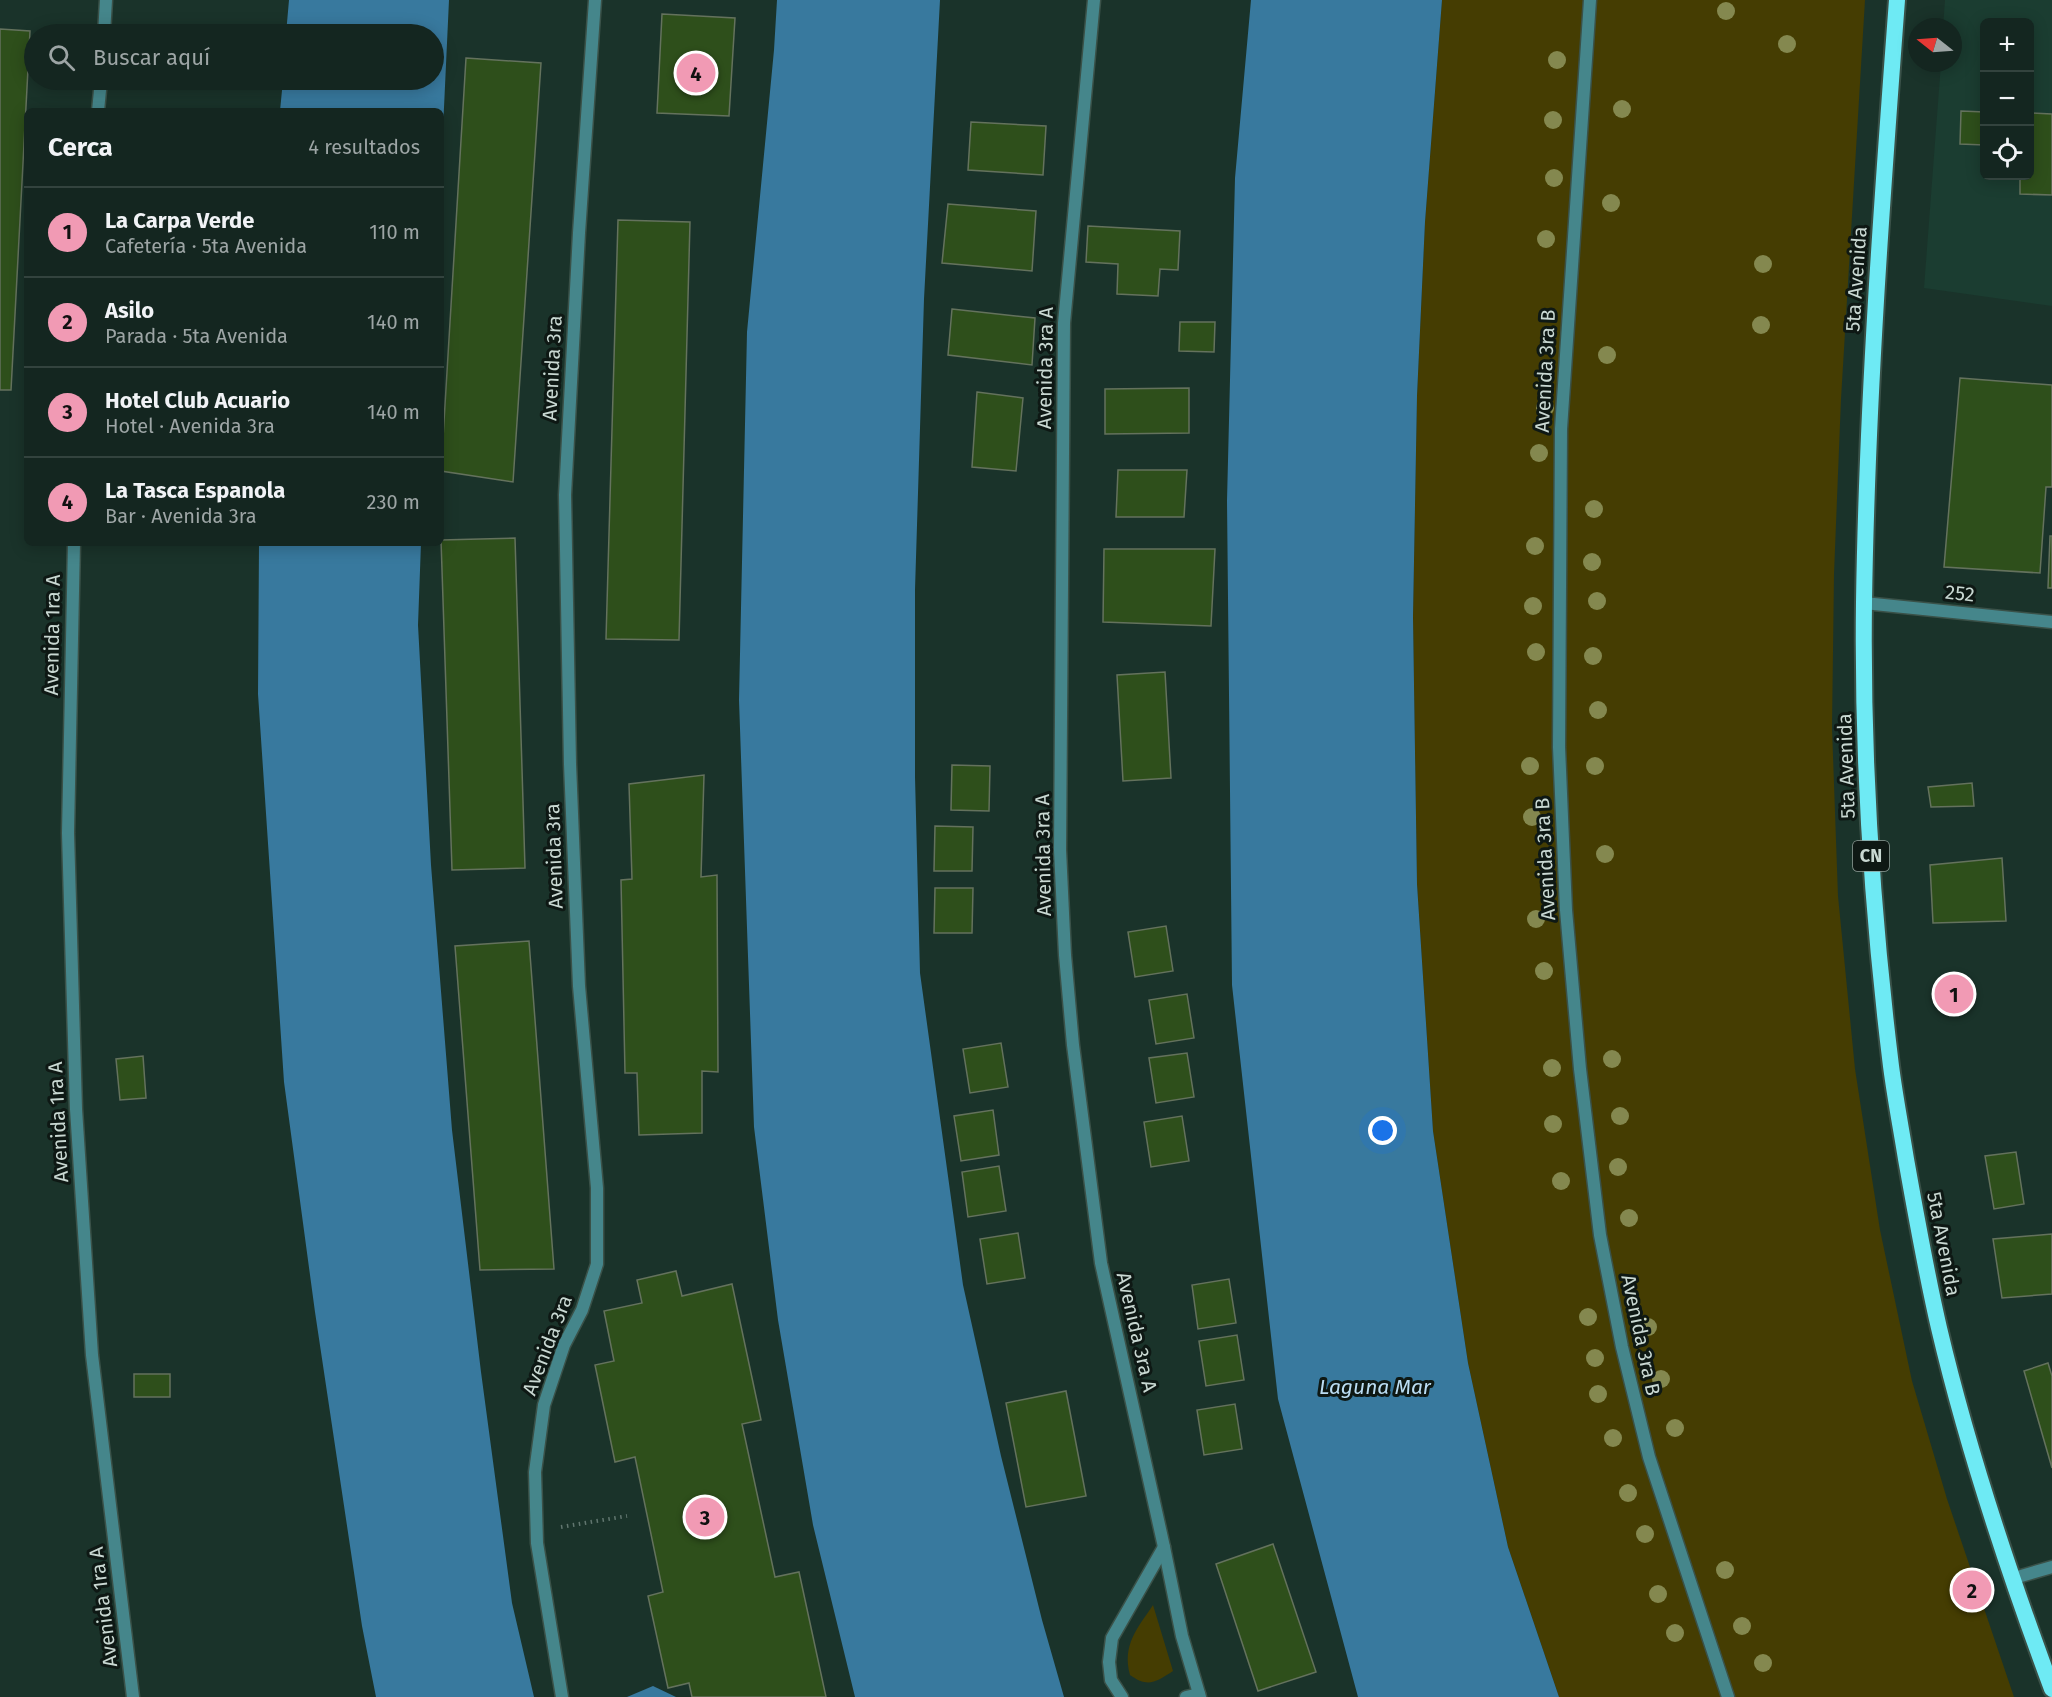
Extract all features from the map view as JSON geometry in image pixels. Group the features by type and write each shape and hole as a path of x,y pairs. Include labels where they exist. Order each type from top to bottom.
{"highway":[{"name":"5ta Avenida","path":"1897,0 1873,349 1864,603 1870,842 1891,1069 1919,1233 1939,1328 1965,1427 2012,1579 2052,1689"}],"street":[{"path":"105,24 106,0"},
{"name":"Avenida 3ra","path":"562,1697 537,1543 535,1472 544,1406 564,1345 582,1310 597,1264 597,1195 578,963 570,764 565,495 578,245 595,0"},
{"name":"Avenida 3ra A","path":"1094,0 1064,323 1060,850 1065,955 1073,1045 1101,1263 1195,1696"},
{"name":"Avenida 3ra B","path":"1590,0 1561,429 1559,735 1566,910 1580,1069 1600,1235 1623,1347 1649,1457 1728,1697"},
{"path":"98,108 100,90"},
{"name":"Avenida 1ra A","path":"74,546 68,833 76,1109 92,1355 133,1697"},
{"name":"252","path":"1864,603 2052,622"},
{"path":"1122,1697 1112,1680 1109,1662 1112,1638 1164,1547"},
{"path":"2012,1579 2052,1567"}],"path":[{"path":"537,1531 627,1516"}],"shaded area":[{"path":"1442,0 1865,0 1841,399 1834,574 1832,728 1838,896 1855,1069 1880,1230 1912,1381 1947,1499 2014,1697 1559,1697 1508,1547 1468,1363 1433,1131 1417,884 1413,617 1417,396 1425,222"},
{"path":"1945,0 2052,0 2052,306 1924,288 1940,72 1962,72 1962,18 1944,18"},
{"path":"1153,1605 1173,1671 1157,1681 1147,1682 1130,1675 1128,1655 1133,1638"}],"water":[{"path":"289,0 449,0 444,108 280,108 282,90 444,90 444,24 287,24"},
{"path":"777,0 940,0 924,299 915,590 915,777 920,973 963,1285 1001,1456 1042,1620 1064,1697 855,1697 813,1525 778,1320 754,1127 739,700 747,332"},
{"name":"Laguna Mar","path":"1251,0 1442,0 1425,222 1417,396 1413,617 1417,884 1433,1131 1468,1363 1508,1547 1559,1697 1358,1697 1278,1399 1232,985 1227,501 1235,178"},
{"path":"259,546 421,546 418,625 431,865 452,1130 512,1603 534,1697 376,1697 362,1626 315,1312 284,1082 258,694"},
{"path":"653,1686 676,1697 627,1697"}],"building":[{"path":"662,14 735,18 729,116 657,113"},
{"path":"0,29 24,31 24,90 27,90 26,108 24,108 11,390 0,390"},
{"path":"466,58 541,63 513,482 444,471 444,421"},
{"path":"1961,111 1980,112 1980,145 1960,144"},
{"path":"2034,113 2052,114 2052,195 2020,194 2020,180 2034,180"},
{"path":"971,122 1046,126 1043,175 968,170"},
{"path":"948,204 1036,211 1032,271 942,263"},
{"path":"618,220 690,222 679,640 606,639"},
{"path":"1088,226 1180,231 1178,270 1160,269 1158,296 1117,294 1118,264 1086,262"},
{"path":"952,309 1035,318 1032,365 948,355"},
{"path":"1180,322 1215,322 1214,352 1179,351"},
{"path":"1960,378 2052,385 2052,487 2046,487 2040,573 1944,567"},
{"path":"1189,388 1189,433 1105,434 1105,389"},
{"path":"977,392 1023,398 1016,471 972,467"},
{"path":"1118,470 1187,470 1184,517 1116,517"},
{"path":"2050,536 2052,536 2052,588 2048,588"},
{"path":"515,538 525,868 452,870 441,546 444,546 444,540"},
{"path":"1104,549 1215,549 1211,626 1103,622"},
{"path":"1165,672 1171,778 1123,781 1117,675"},
{"path":"952,765 990,766 989,811 951,810"},
{"path":"704,775 701,877 717,875 718,1072 702,1071 702,1133 639,1135 637,1073 625,1073 621,880 632,879 629,784"},
{"path":"1972,783 1974,806 1931,807 1928,787"},
{"path":"935,826 973,827 972,871 934,871"},
{"path":"2002,858 2006,921 1933,923 1930,865"},
{"path":"935,888 973,888 972,933 934,933"},
{"path":"1166,926 1173,971 1135,977 1128,932"},
{"path":"529,941 554,1269 480,1270 455,946"},
{"path":"1187,994 1194,1038 1156,1044 1149,1000"},
{"path":"1001,1043 1008,1087 970,1093 963,1049"},
{"path":"1187,1053 1194,1097 1156,1103 1149,1058"},
{"path":"143,1056 146,1098 120,1100 116,1059"},
{"path":"993,1110 999,1155 961,1161 954,1116"},
{"path":"1182,1116 1189,1161 1151,1167 1144,1122"},
{"path":"2016,1152 2024,1204 1994,1209 1985,1156"},
{"path":"999,1166 1006,1211 968,1217 962,1172"},
{"path":"1018,1233 1025,1278 987,1284 980,1239"},
{"path":"2052,1234 2052,1294 2002,1298 1993,1239"},
{"path":"676,1271 682,1296 732,1284 761,1420 742,1424 775,1577 799,1572 826,1697 692,1697 689,1683 668,1688 648,1596 663,1592 635,1457 615,1462 595,1365 614,1361 604,1311 642,1303 637,1280"},
{"path":"1229,1279 1236,1323 1198,1329 1192,1285"},
{"path":"1237,1335 1244,1380 1206,1386 1199,1341"},
{"path":"2048,1363 2052,1376 2052,1468 2024,1371"},
{"path":"134,1374 170,1374 170,1397 134,1397"},
{"path":"1066,1391 1086,1496 1026,1507 1006,1403"},
{"path":"1235,1404 1242,1449 1204,1455 1197,1410"},
{"path":"1273,1544 1316,1672 1258,1691 1216,1564"}],"place":[{"name":"La Tasca Espanola","path":"696,73"},
{"name":"La Carpa Verde","path":"1954,994"},
{"name":"Hotel Club Acuario","path":"705,1517"},
{"name":"Asilo","path":"1972,1590"}]}
